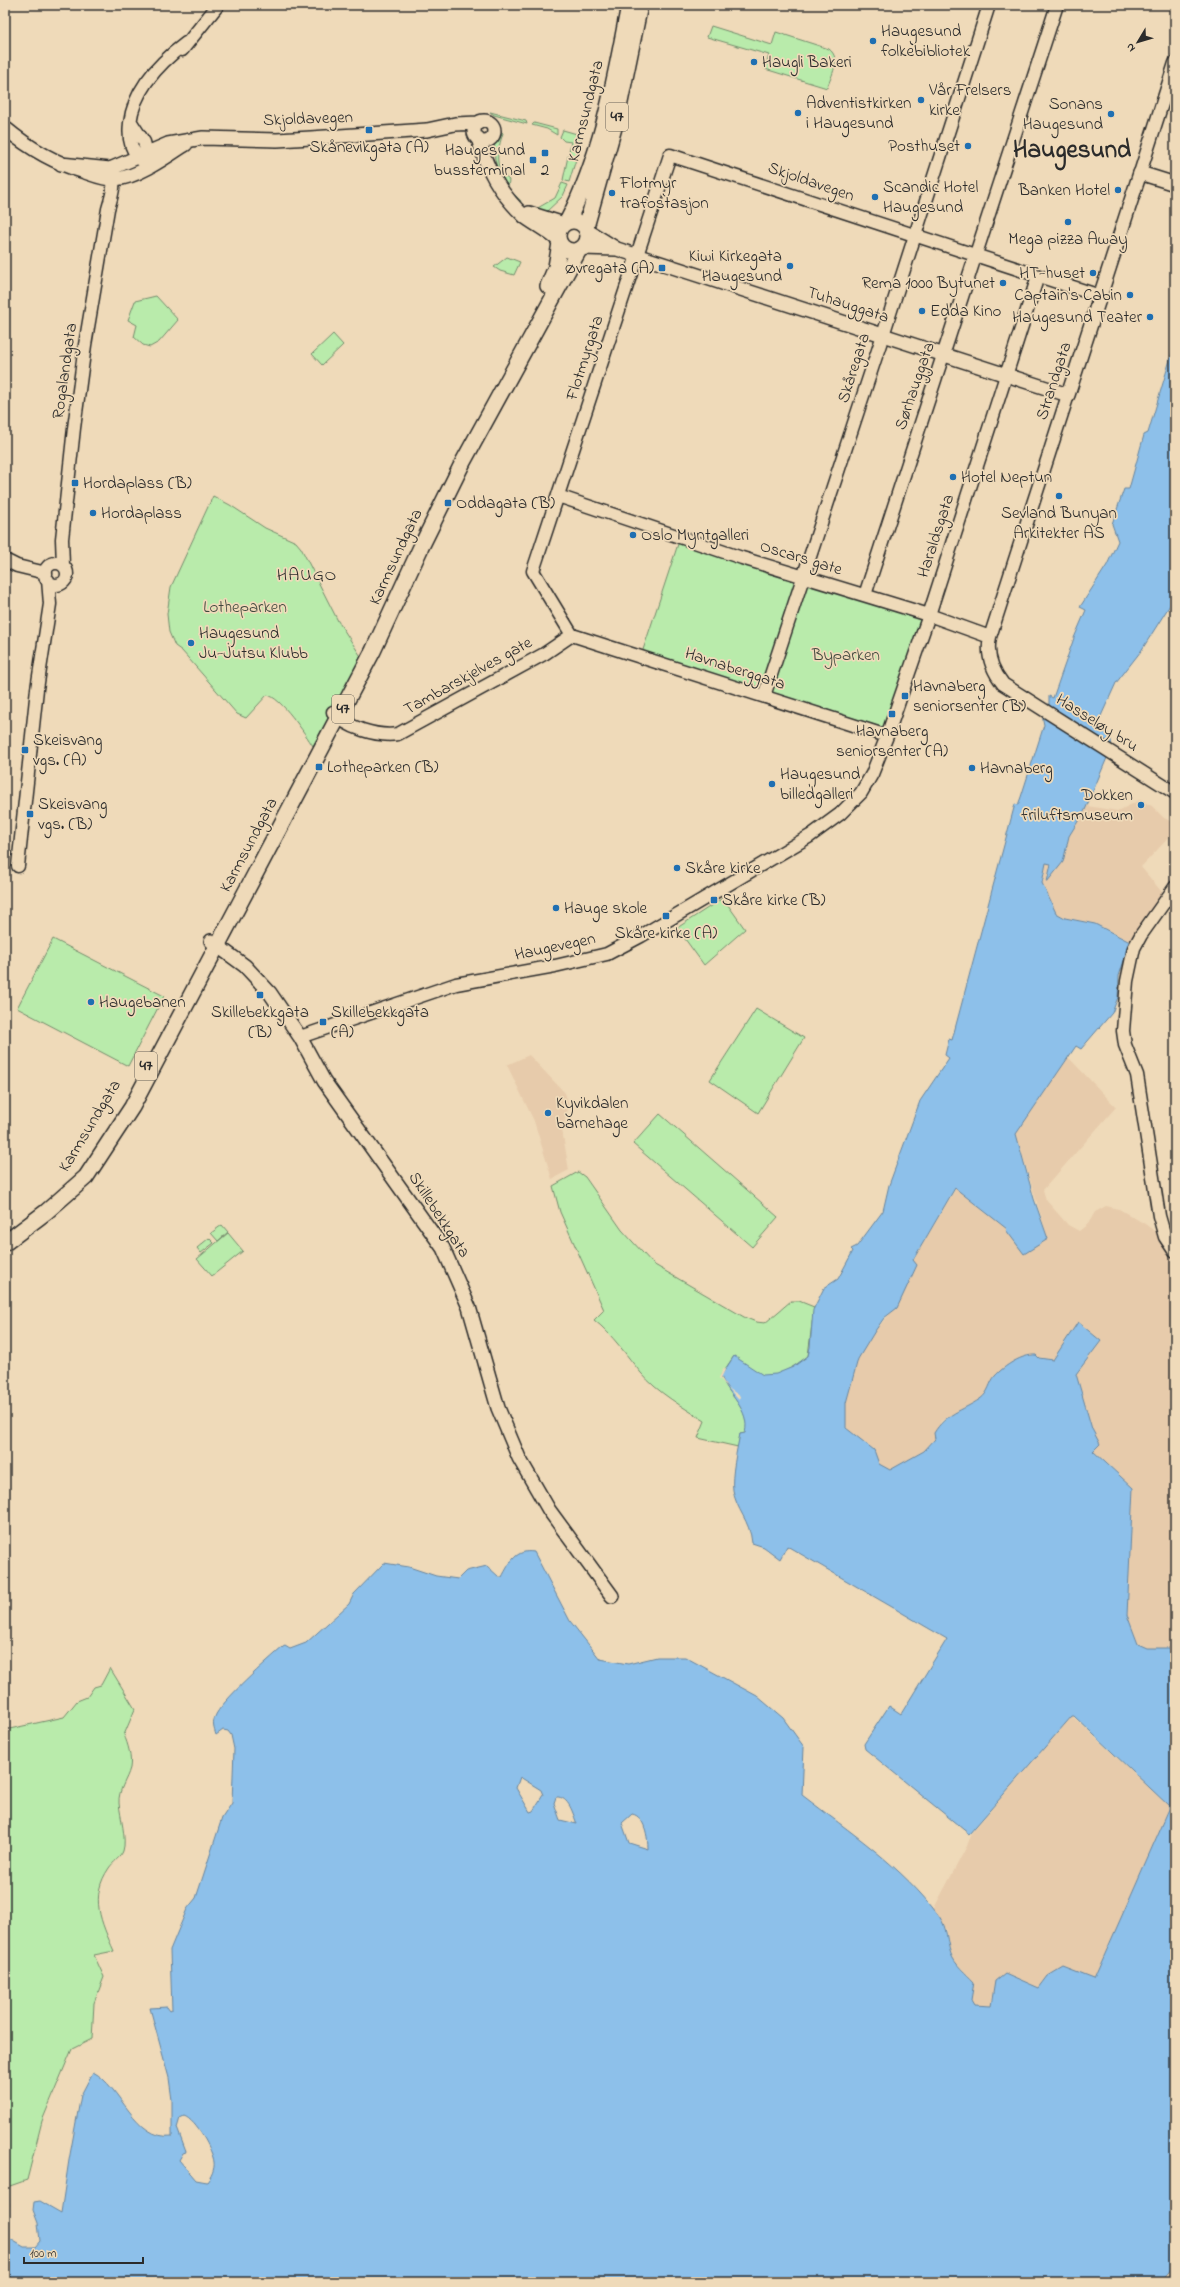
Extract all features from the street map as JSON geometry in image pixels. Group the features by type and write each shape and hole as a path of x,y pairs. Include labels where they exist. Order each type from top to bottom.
{"main road":[{"name":"Karmsundgata","path":"565,223 582,192 592,166 612,92 629,5"},
{"name":"Karmsundgata","path":"587,229 617,117 640,5"},
{"path":"477,132 485,121 490,123 494,131 492,137 494,178"},
{"name":"Skjoldavegen","path":"110,175 142,155 168,144 203,138 277,140 427,130 443,126 477,132"},
{"name":"Skjoldavegen","path":"5,128 32,150 60,164 110,175 130,175 149,166 190,140"},
{"path":"477,132 484,140 492,137"},
{"path":"477,132 488,169 504,194 525,216 570,251 580,249"},
{"path":"1140,173 1175,184"},
{"name":"Strandgata","path":"1068,395 1140,173"},
{"path":"519,209 541,218 565,223 577,221 587,229"},
{"name":"47","path":"559,242 558,233 565,223"},
{"name":"47","path":"580,249 588,239 587,229"},
{"name":"Tuhauggata","path":"587,229 617,249"},
{"name":"Karmsundgata","path":"338,714 449,477 545,296 556,267 559,242"},
{"name":"Karmsundgata","path":"5,1242 46,1212 86,1177 132,1107 214,943 373,651 420,547 463,462 580,249"},
{"name":"Tuhauggata","path":"580,249 617,249 1068,395"},
{"name":"Skillebekkgata","path":"214,943 236,958 258,979 300,1037 324,1081 446,1254 469,1307 508,1434 532,1483 574,1546 614,1594"}],"street":[{"path":"149,166 142,155 144,142 131,122 131,112 135,104 174,61 186,43 218,5"},
{"name":"Skåregata","path":"764,696 883,335 989,5"},
{"name":"Sørhauggata","path":"865,595 1057,5"},
{"name":"Strandgata","path":"1140,173 1175,63"},
{"name":"Skjoldavegen","path":"670,155 1100,296"},
{"name":"Flotmyrgata","path":"572,634 533,571 670,155"},
{"name":"Rogalandgata","path":"59,564 85,345 108,209 105,193 110,175"},
{"name":"Haraldsgata","path":"887,736 929,615 1038,276"},
{"name":"Strandgata","path":"1003,684 997,676 987,648 1068,395"},
{"name":"Oscars gate","path":"558,496 680,538 929,615 990,637"},
{"path":"5,560 17,566 47,576 54,584 62,583"},
{"path":"18,866 38,682 50,604 47,576 48,567 59,564 67,575 50,604"},
{"name":"Tambarskjelves gate","path":"338,714 346,723 377,733 389,735 398,734 544,654 572,634"},
{"name":"Havnaberggata","path":"572,634 887,736"},
{"name":"Hasseløy bru","path":"1003,684 1174,793"},
{"name":"Haugevegen","path":"300,1037 456,984 592,959 631,942 797,844 840,814 865,786 872,774 887,736"},
{"path":"1175,887 1142,935 1129,966 1124,1038 1136,1069 1159,1216 1165,1237 1175,1252"}],"shaded area":[{"path":"1140,800 1152,806 1164,818 1175,823 1175,831 1141,867 1166,897 1129,941 1095,924 1065,918 1056,913 1042,883 1046,863 1051,864 1047,881 1063,862 1069,836 1087,806 1118,811"},
{"name":"Kyvikdalen barnehage","path":"529,1055 565,1093 569,1106 562,1130 569,1170 552,1179 534,1121 507,1065"},
{"path":"1068,1057 1116,1107 1043,1190 1046,1200 1068,1225 1079,1231 1088,1224 1095,1212 1106,1206 1119,1209 1145,1224 1169,1242 1175,1236 1175,1648 1147,1648 1138,1644 1127,1615 1133,1488 1093,1451 1099,1444 1092,1429 1076,1374 1101,1341 1079,1322 1053,1360 1029,1355 995,1376 981,1399 941,1421 935,1438 924,1451 895,1468 888,1470 879,1464 874,1450 849,1431 845,1424 846,1403 858,1359 875,1331 894,1309 913,1260 956,1188 1007,1229 1048,1239 1016,1134"},
{"path":"1072,1716 1169,1806 1169,1809 1094,1979 1044,1981 1039,1988 1005,1973 991,1998 991,2006 974,2005 970,2000 974,1982 954,1960 948,1944 947,1930 933,1910 967,1846 972,1832"}],"green space":[{"path":"711,26 772,45 776,32 829,49 833,53 835,63 827,88 765,69 769,55 707,37"},
{"path":"490,112 526,121 527,124 494,115"},
{"path":"534,123 557,129 557,135 547,129 532,125"},
{"path":"499,130 503,133 498,152 498,164 500,170 509,180 508,188 521,201 520,204 513,197 502,180 495,160 495,140"},
{"path":"563,130 577,134 582,140 569,182 563,180 571,142 564,141 560,137"},
{"path":"562,183 568,185 563,196 546,212 536,209 555,198"},
{"path":"507,257 520,262 514,275 500,271 494,267"},
{"path":"156,296 178,320 159,342 150,347 143,345 134,337 137,325 128,320 135,301"},
{"path":"333,334 343,345 322,365 312,354"},
{"name":"Lotheparken","path":"213,496 230,505 265,528 296,542 301,548 338,621 362,658 313,746 286,709 273,697 267,695 246,718 237,714 182,651 175,646 169,632 167,614 171,587"},
{"path":"680,538 804,577 764,696 641,656"},
{"name":"Byparken","path":"808,583 922,618 884,728 771,692"},
{"path":"723,898 745,929 704,965 677,928"},
{"name":"Haugebanen","path":"53,939 164,996 128,1066 17,1008"},
{"path":"756,1009 804,1038 758,1113 710,1080"},
{"path":"660,1114 778,1217 752,1247 633,1144"},
{"path":"578,1172 585,1177 622,1230 653,1264 744,1317 756,1322 765,1323 791,1301 799,1301 814,1307 808,1356 793,1367 774,1375 762,1375 734,1356 721,1375 728,1389 738,1402 747,1425 746,1433 740,1434 738,1447 698,1438 705,1421 655,1387 641,1373 613,1339 594,1320 604,1310 560,1212 553,1186"},
{"path":"222,1225 228,1232 218,1241 211,1233"},
{"path":"228,1233 243,1251 212,1276 197,1259"},
{"path":"209,1238 214,1243 201,1253 197,1248"},
{"path":"110,1668 135,1709 124,1735 129,1751 130,1768 121,1789 119,1798 124,1834 124,1846 122,1853 109,1868 103,1879 98,1899 101,1920 114,1951 94,1955 104,1977 94,2003 92,2039 72,2049 42,2121 27,2180 7,2187 9,2206 5,2208 5,1730 64,1717 77,1701 87,1697 94,1687 101,1685"}],"water":[{"path":"1175,343 1175,597 1141,651 1116,683 1096,727 1110,735 1112,746 1085,810 1069,836 1063,862 1047,882 1051,864 1046,863 1042,883 1056,913 1065,918 1095,924 1130,942 1119,976 1118,997 1112,1013 1081,1049 1076,1046 1016,1134 1034,1199 1048,1239 1024,1254 1006,1230 1007,1229 955,1188 913,1260 917,1265 897,1308 884,1318 858,1359 846,1403 846,1428 874,1450 879,1464 890,1470 924,1451 935,1439 934,1433 939,1426 955,1413 983,1397 995,1376 1003,1368 1025,1356 1031,1355 1053,1360 1078,1322 1101,1341 1076,1374 1092,1429 1100,1444 1093,1451 1133,1488 1127,1615 1138,1644 1147,1648 1175,1648 1175,2266 1161,2282 5,2282 5,2236 24,2247 35,2247 40,2241 38,2223 33,2210 34,2202 40,2201 61,2213 81,2095 93,2072 103,2079 112,2089 138,2122 148,2130 159,2135 172,2136 172,2100 169,2078 150,2008 167,2007 170,2011 172,2010 170,1950 187,1909 196,1898 222,1818 232,1803 234,1749 231,1735 228,1731 223,1730 216,1735 214,1719 218,1710 225,1702 256,1671 283,1647 285,1646 290,1649 306,1643 349,1604 354,1594 384,1563 409,1567 436,1576 458,1579 466,1571 487,1566 499,1577 502,1577 514,1558 523,1553 534,1552 570,1621 600,1659 628,1664 657,1657 685,1657 757,1696 783,1718 804,1747 802,1795 875,1851 925,1898 942,1921 949,1949 953,1958 974,1982 971,2000 974,2005 991,2006 995,1981 1005,1973 1039,1988 1048,1976 1063,1967 1094,1979 1169,1806 1074,1716 1072,1716 969,1834 865,1749 864,1744 889,1706 901,1714 947,1639 787,1546 780,1559 764,1547 752,1543 749,1528 737,1503 733,1490 733,1477 740,1434 745,1433 745,1417 721,1376 734,1356 763,1375 776,1374 793,1367 808,1356 813,1310 824,1288 838,1279 853,1251 851,1249 857,1246 883,1211 889,1185 920,1101 949,1058 945,1055 949,1039 952,1040 1015,804 1018,805 1021,797 1044,725 1042,715 1049,713 1049,696 1053,698 1074,638 1086,610 1080,607 1107,565 1118,541 1112,524 1124,489 1129,489 1144,435 1148,433","holes":["520,1777 541,1790 543,1795 533,1811 530,1812 516,1788","556,1797 564,1799 570,1806 577,1824 560,1820 554,1803","632,1814 640,1819 645,1828 648,1849 629,1843 622,1823","184,2116 194,2123 211,2151 214,2167 207,2182 196,2180 179,2160 183,2153 186,2152 177,2128 180,2118"]}],"pier":[{"path":"724,1367 725,1370 721,1378 728,1388 719,1378"},
{"path":"728,1388 740,1396 739,1400"}],"place":[{"name":"Haugesund folkebibliotek","path":"873,41"},
{"name":"Haugli Bakeri","path":"754,62"},
{"name":"Vår Frelsers kirke","path":"921,100"},
{"name":"Adventistkirken i Haugesund","path":"798,113"},
{"name":"Sonans Haugesund","path":"1111,114"},
{"name":"Skånevikgata (A)","path":"369,130"},
{"name":"Posthuset","path":"968,146"},
{"name":"2","path":"545,153"},
{"name":"Haugesund bussterminal","path":"533,160"},
{"name":"Banken Hotel","path":"1118,190"},
{"name":"Flotmyr trafostasjon","path":"612,193"},
{"name":"Scandic Hotel Haugesund","path":"875,197"},
{"name":"Mega pizza Away","path":"1068,222"},
{"name":"Kiwi Kirkegata Haugesund","path":"790,266"},
{"name":"Øvregata (A)","path":"662,268"},
{"name":"HT-huset","path":"1093,273"},
{"name":"Rema 1000 Bytunet","path":"1003,283"},
{"name":"Captain's Cabin","path":"1130,295"},
{"name":"Edda Kino","path":"922,311"},
{"name":"Haugesund Teater","path":"1150,317"},
{"name":"Hotel Neptun","path":"953,477"},
{"name":"Hordaplass (B)","path":"75,483"},
{"name":"Sevland Bunyan Arkitekter AS","path":"1059,496"},
{"name":"Oddagata (B)","path":"448,503"},
{"name":"Hordaplass","path":"93,513"},
{"name":"Oslo Myntgalleri","path":"633,535"},
{"name":"Haugesund Ju-Jutsu Klubb","path":"191,643"},
{"name":"Havnaberg seniorsenter (B)","path":"905,696"},
{"name":"Havnaberg seniorsenter (A)","path":"892,714"},
{"name":"Skeisvang vgs. (A)","path":"25,750"},
{"name":"Lotheparken (B)","path":"319,767"},
{"name":"Havnaberg","path":"972,768"},
{"name":"Haugesund billedgalleri","path":"772,784"},
{"name":"Dokken friluftsmuseum","path":"1141,805"},
{"name":"Skeisvang vgs. (B)","path":"30,814"},
{"name":"Skåre kirke","path":"677,868"},
{"name":"Skåre kirke (B)","path":"714,900"},
{"name":"Hauge skole","path":"556,908"},
{"name":"Skåre kirke (A)","path":"666,916"},
{"name":"Skillebekkgata (B)","path":"260,995"},
{"name":"Haugebanen","path":"91,1002"},
{"name":"Skillebekkgata (A)","path":"323,1022"},
{"name":"Kyvikdalen barnehage","path":"548,1113"}],"district":[{"name":"Haugesund","path":"1072,151"},
{"name":"HAUGO","path":"307,576"}]}
